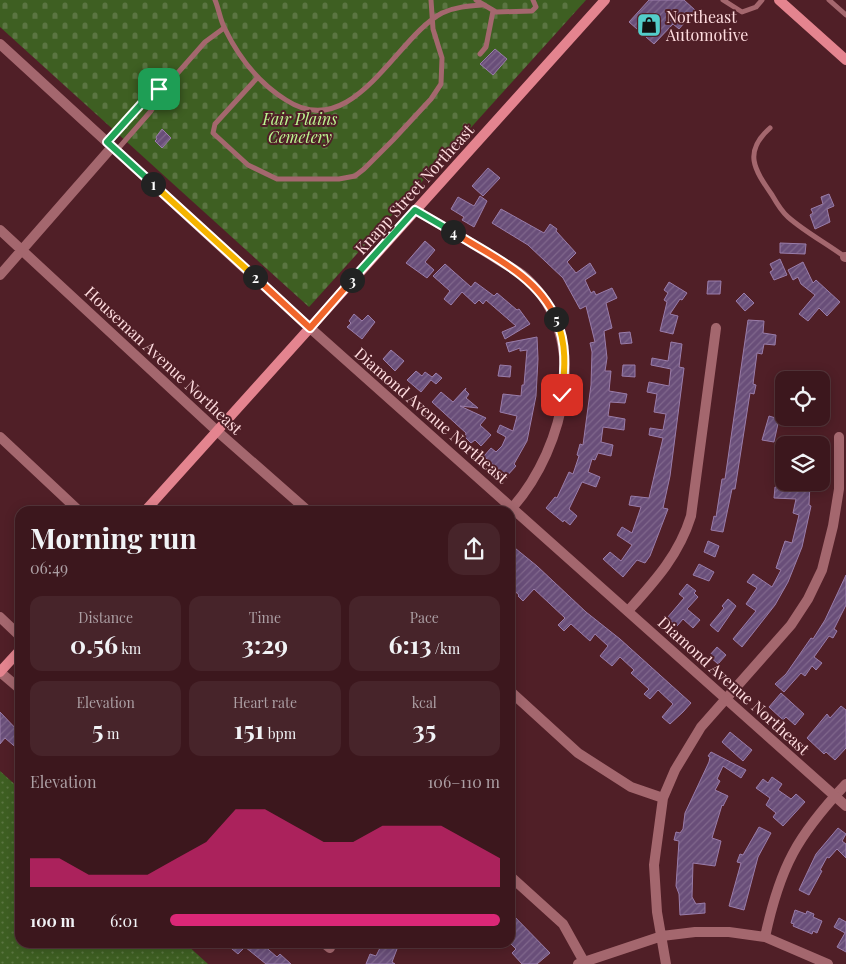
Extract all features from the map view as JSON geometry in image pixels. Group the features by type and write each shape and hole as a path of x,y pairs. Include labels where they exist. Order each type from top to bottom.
{"main road":[{"name":"Knapp Street Northeast","path":"150,506 605,0"},
{"path":"779,0 846,60"},
{"path":"0,672 15,656"}],"street":[{"name":"Diamond Avenue Northeast","path":"0,44 310,328 512,506"},
{"path":"0,274 112,146"},
{"path":"415,210 525,277 541,294 560,327 564,341 565,367 558,422 548,454 531,486 514,506"},
{"name":"Houseman Avenue Northeast","path":"0,230 217,431 302,506"},
{"path":"628,611 669,564 691,516 716,328"},
{"path":"0,437 74,506"},
{"path":"666,964 657,912 654,865 663,798 675,770 701,727 791,625 808,599 822,570 833,526 839,488 839,437"},
{"name":"Diamond Avenue Northeast","path":"515,509 846,806"},
{"path":"0,617 15,631"},
{"path":"0,672 15,685"},
{"path":"515,696 578,753 631,787 663,798"},
{"path":"764,937 772,902 788,859 798,842 834,796 846,784"},
{"path":"515,880 564,924 581,962 662,936 695,932 729,932 764,937 828,964"}],"lane":[{"path":"215,0 224,28 245,63 274,92 293,105 305,109 329,108 341,104 364,90 432,20 461,6 482,5"},
{"path":"258,77 214,124 214,133 222,142 248,165 277,180 339,179 355,176 393,140 441,84 442,58 432,20 431,0"},
{"path":"476,0 494,11 532,11 536,7 533,0"},
{"path":"723,0 742,12 756,7 762,0"},
{"path":"829,0 846,15"},
{"path":"480,54 486,47 494,11"},
{"path":"112,146 152,111 168,84 206,42 224,28"},
{"path":"112,146 143,102 168,84"},
{"path":"770,128 756,141 754,148 755,167 765,185 786,215 846,257"}],"green space":[{"name":"Fair Plains Cemetery","path":"0,0 586,0 309,307 0,27"},
{"path":"0,771 15,784 15,948 190,948 208,964 0,964"}],"building":[{"path":"649,0 684,0 695,10 679,29 673,24 654,44 629,22"},
{"path":"495,49 507,59 493,75 480,64"},
{"path":"162,129 171,138 162,148 155,141"},
{"path":"488,168 500,178 483,196 472,186"},
{"path":"829,194 834,206 827,209 830,222 815,229 810,215 813,213 811,209 823,204 821,197"},
{"path":"480,196 487,201 474,227 462,220 464,217 451,209 458,197 474,206"},
{"path":"501,209 544,233 550,224 557,229 556,231 576,253 567,262 576,273 590,263 596,273 585,280 591,293 594,291 596,295 612,288 617,298 606,303 612,328 604,331 607,358 605,371 611,371 609,391 627,394 625,403 610,402 608,416 625,419 624,430 603,427 601,442 613,445 611,456 598,453 595,460 592,459 588,472 600,477 596,487 582,482 569,509 577,516 570,525 564,520 563,522 546,508 555,497 557,498 569,472 573,474 579,456 577,455 580,444 583,445 591,385 592,352 590,343 595,342 586,306 580,309 563,278 528,245 492,223"},
{"path":"425,241 435,250 425,262 434,270 427,278 406,263"},
{"path":"780,243 806,244 805,254 780,253"},
{"path":"780,259 787,275 774,280 770,272 773,270 770,264"},
{"path":"803,262 813,283 816,280 840,302 827,316 819,308 808,321 799,314 815,295 801,284 798,277 793,280 788,270"},
{"path":"445,264 471,287 475,282 494,296 497,293 517,310 519,309 530,324 505,339 502,332 516,326 486,300 483,304 479,300 475,304 462,292 451,305 444,299 450,291 433,276"},
{"path":"708,281 721,281 720,294 707,294"},
{"path":"669,282 687,293 682,300 680,299 670,314 678,316 673,334 660,331 667,302 664,300 668,293 664,290"},
{"path":"744,293 754,303 745,311 736,301"},
{"path":"354,314 362,321 368,315 375,322 362,339 347,327 351,323 349,321"},
{"path":"748,320 764,321 763,333 776,335 775,345 764,344 762,354 757,353 753,384 756,385 754,394 750,393 735,489 732,489 723,532 711,530 714,516 716,517 722,479 725,479"},
{"path":"630,332 632,343 621,344 619,333"},
{"path":"537,337 536,396 527,441 514,464 516,466 506,477 484,456 491,448 496,452 502,446 506,437 497,432 500,425 513,431 517,416 500,412 503,394 521,396 522,385 524,385 527,350 520,351 520,348 509,352 506,343"},
{"path":"671,342 682,344 679,367 684,368 670,476 663,508 668,509 650,556 645,563 637,560 623,577 603,559 610,552 621,561 632,545 617,535 622,527 632,533 641,507 629,505 631,496 649,498 663,438 649,435 650,428 663,430 666,414 654,412 657,394 647,392 649,382 669,386 671,369 651,365 652,358 668,361"},
{"path":"391,350 404,361 395,371 383,359"},
{"path":"500,365 511,366 510,377 498,376"},
{"path":"623,365 635,365 635,377 622,376"},
{"path":"416,371 422,376 425,372 432,377 436,373 442,378 436,384 431,380 421,392 407,380"},
{"path":"466,388 465,390 469,394 466,398 478,408 460,406 486,418 480,425 491,435 481,446 475,440 471,443 465,437 466,433 432,402 441,392 453,402"},
{"path":"769,416 775,418 775,426 777,426 774,442 762,440"},
{"path":"775,487 775,491 810,491 809,505 811,506 802,547 788,582 775,605 742,647 733,639 756,611 746,604 757,588 747,582 753,574 772,587 781,570 776,568 785,541 792,543 799,515 793,513 796,499 774,498"},
{"path":"708,541 719,546 715,557 704,552"},
{"path":"515,548 691,703 670,724 662,717 673,704 658,690 650,699 644,694 649,689 631,673 634,670 620,657 612,666 600,656 608,646 595,634 590,641 571,624 564,631 558,625 565,618 534,589 523,601 515,591"},
{"path":"699,564 714,572 709,581 693,575"},
{"path":"846,575 846,605 834,629 837,631 833,638 829,636 814,657 822,663 816,670 812,666 805,676 801,673 784,692 775,684 786,674 811,638 813,639 825,620"},
{"path":"687,584 696,591 694,593 698,597 687,609 700,620 693,628 683,619 677,626 667,618 684,598 679,594"},
{"path":"728,599 736,606 718,632 710,625 724,608 722,606"},
{"path":"717,647 726,655 718,664 709,656"},
{"path":"781,693 804,714 795,725 786,717 783,720 769,707"},
{"path":"841,706 846,710 846,748 835,760 826,752 824,754 807,738 827,714 830,718"},
{"path":"0,712 15,728 15,747 5,738 0,744"},
{"path":"730,732 752,750 743,761 722,742"},
{"path":"711,752 746,770 741,778 723,766 717,779 720,781 715,790 728,796 722,805 712,838 721,841 715,866 693,863 692,897 696,904 705,903 705,913 680,915 679,894 676,886 679,841 674,840 676,832 680,833 683,829 685,813 709,762 710,757 708,756"},
{"path":"772,777 782,784 778,790 791,799 796,794 805,802 783,826 773,817 776,813 766,805 770,798 756,788 763,779 768,783"},
{"path":"759,827 771,833 758,857 744,910 729,906 741,863 737,862 740,854 743,855"},
{"path":"838,828 846,834 842,841 846,844 846,858 837,849 829,858 827,857 809,895 799,890 816,854"},
{"path":"795,910 806,914 807,911 814,914 813,917 822,921 817,933 813,931 812,934 793,926 794,924 791,923"},
{"path":"515,917 550,953 537,964 522,964 512,953 516,949"},
{"path":"839,918 846,922 846,952 837,947 845,933 834,927"},
{"path":"231,948 244,948 238,954"},
{"path":"246,948 267,948 277,957 280,954 291,964 266,964"},
{"path":"380,948 397,949 392,962 395,964 366,964 370,954 376,956"}],"place":[{"name":"Northeast Automotive","path":"649,25"}],"route":[{"path":"159,89 143,102 107,142 310,328 316,319 415,210 525,277 541,294 554,314 564,341 565,367 562,395"}]}
